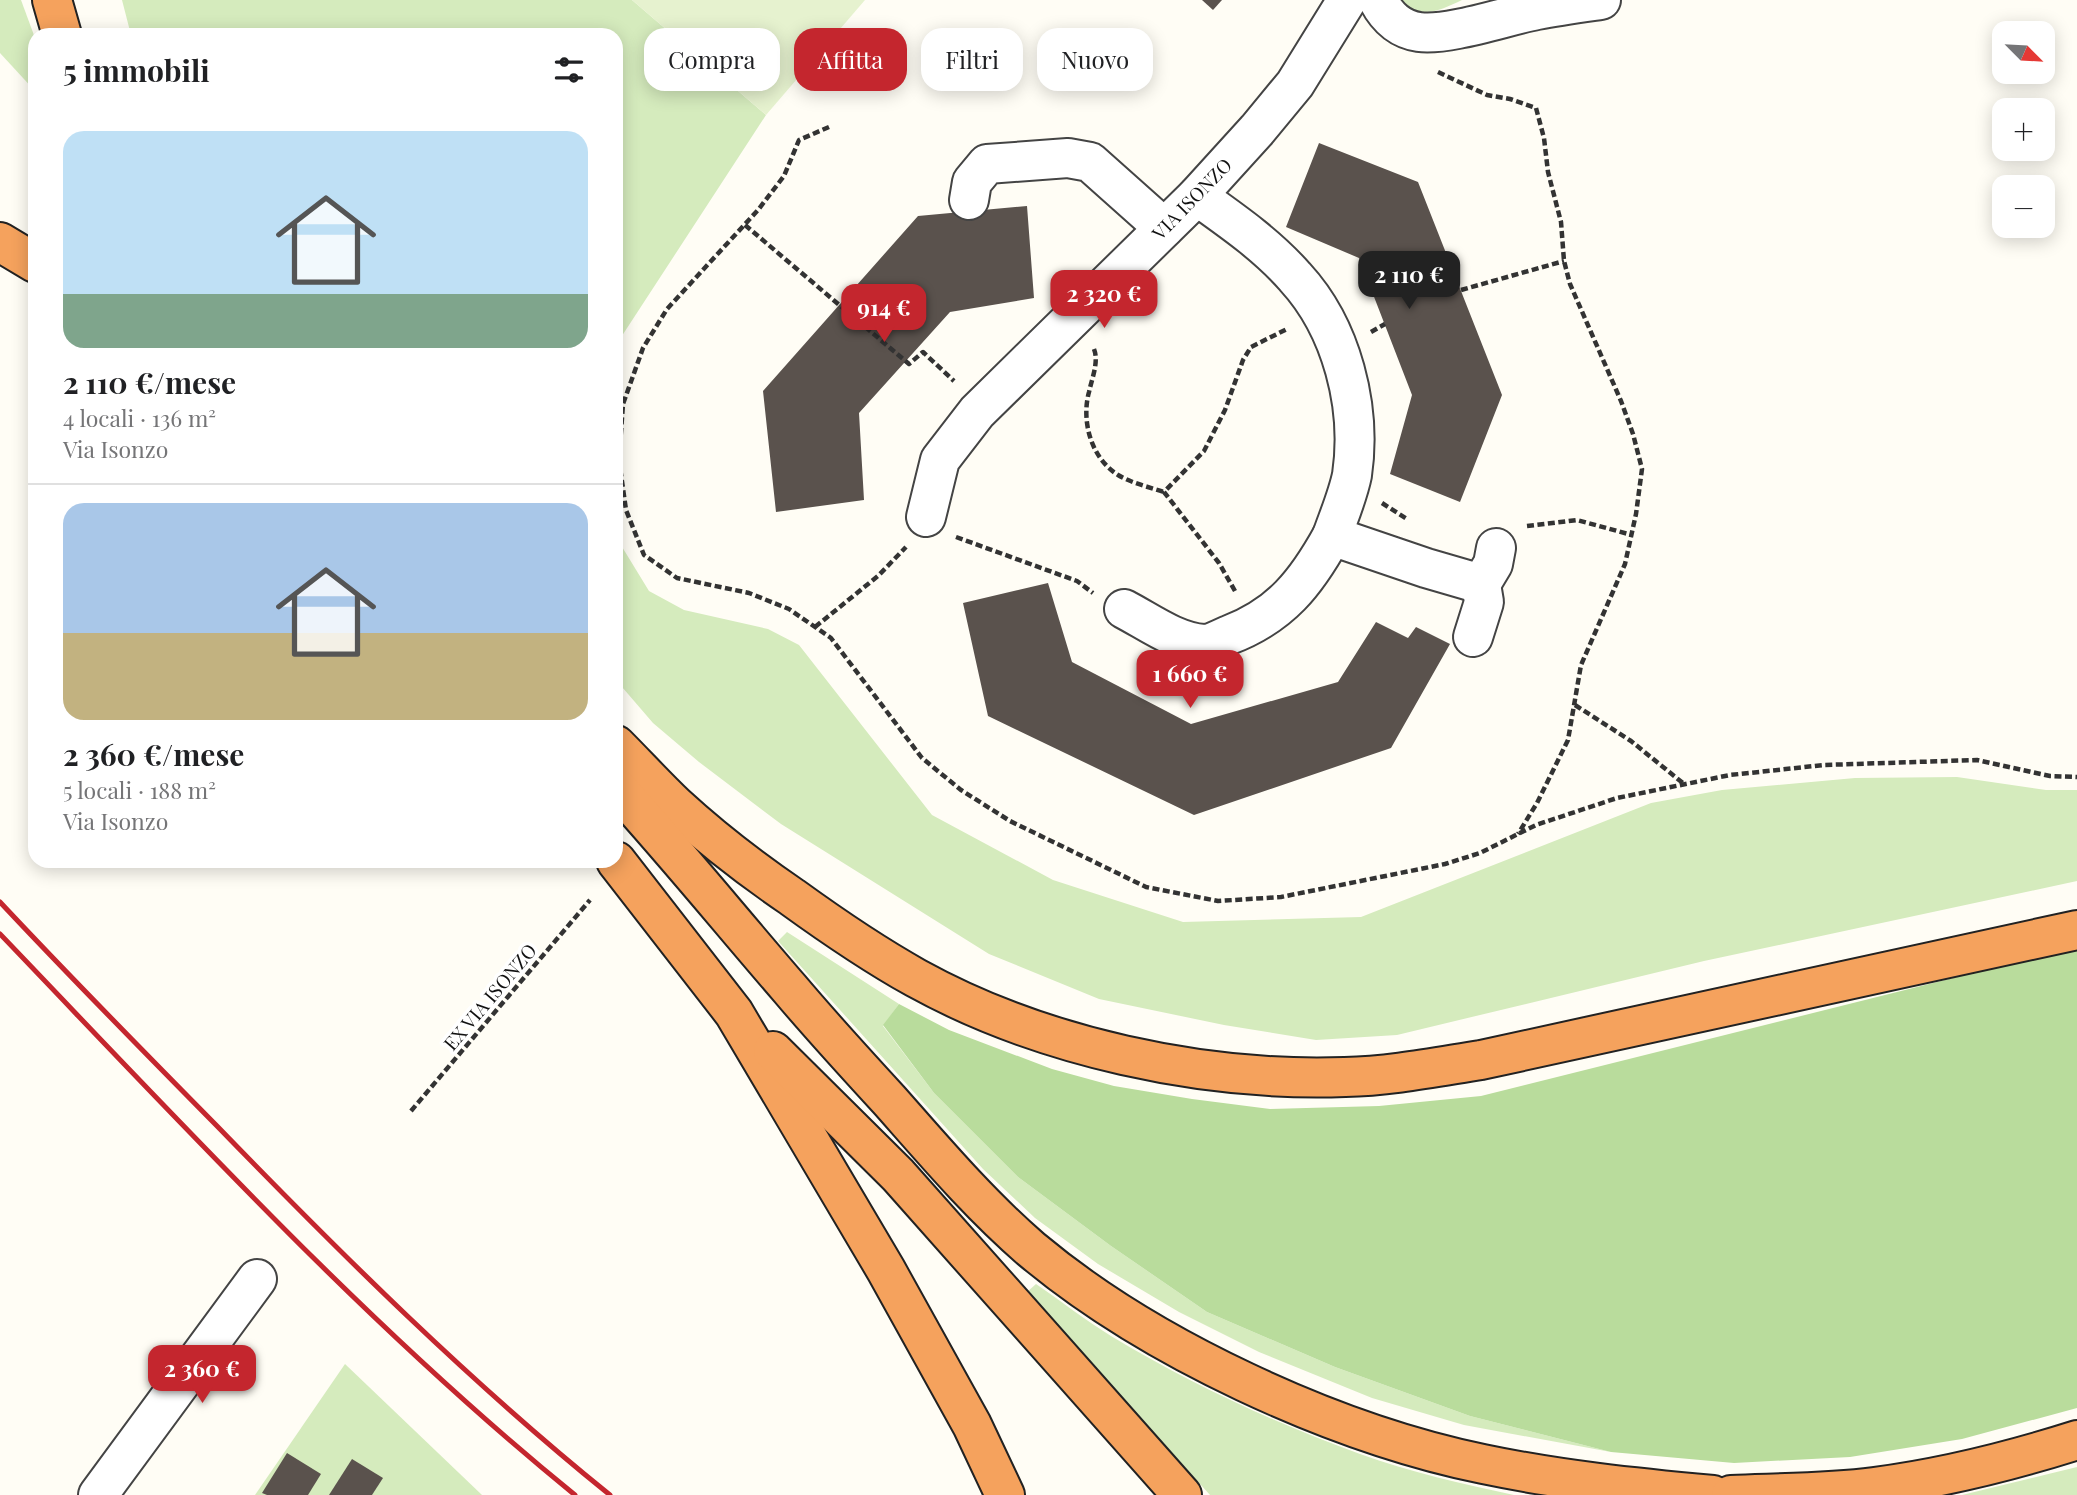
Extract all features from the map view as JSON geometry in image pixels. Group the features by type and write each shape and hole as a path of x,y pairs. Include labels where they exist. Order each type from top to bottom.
{"highway":[{"path":"52,0 60,28"},
{"path":"0,242 28,259"},
{"path":"623,752 676,806 735,855 842,933 918,979 991,1012 1062,1038 1135,1058 1201,1070 1279,1076 1345,1077 1411,1071 1481,1060 2077,930"},
{"path":"623,796 792,992 988,1209 1033,1250 1096,1297 1161,1338 1239,1379 1401,1443 1481,1464 1555,1478 1713,1495"},
{"path":"621,868 734,1013 887,1270 972,1425 1005,1495"},
{"path":"734,1013 898,1175 1182,1495"},
{"path":"1731,1495 1873,1487 1960,1472 2077,1440"}],"street":[{"name":"VIA ISONZO","path":"926,517 940,460 977,412 1197,196 1257,130 1295,84 1347,0"},
{"path":"1378,0 1392,20 1421,32 1601,0"},
{"path":"969,200 972,182 987,164 1068,158 1090,162 1164,228"},
{"path":"1124,609 1177,638 1206,644 1242,630 1282,605 1313,571 1332,536 1352,477 1356,427 1345,368 1328,325 1297,278 1253,236 1197,196"},
{"path":"1332,536 1480,583"},
{"path":"1474,637 1484,602 1480,583 1493,564 1496,548"},
{"path":"99,1495 257,1279"}],"path":[{"path":"1433,70 1487,95 1536,108 1561,222 1564,261 1570,284 1633,434 1642,469 1625,564 1581,665 1568,740 1518,835"},
{"path":"745,225 909,363 923,352 958,384"},
{"path":"1461,290 1564,261"},
{"path":"1164,492 1204,451 1225,410 1242,360 1251,347 1321,314"},
{"path":"1073,318 1088,335 1097,357 1087,400 1088,430 1095,454 1117,475 1164,492 1219,563 1254,623"},
{"path":"1575,705 1631,741 1684,784"},
{"name":"EX VIA ISONZO","path":"411,1111 590,900"}],"green space":[{"path":"0,0 21,0 31,28 28,28 28,83 0,53"},
{"path":"122,0 632,0 665,28 644,28 644,91 738,91 766,115 623,334 623,28 129,28"},
{"path":"632,0 865,0 841,28 794,28 794,82 766,115 738,91 780,91 780,28 665,28"},
{"path":"1401,0 1462,0 1438,10 1423,12"},
{"path":"623,548 649,591 684,610 768,629 799,645 932,815 1053,880 1183,922 1361,917 1651,803 1722,790 1855,778 1957,777 2046,790 2077,790 2077,881 1704,961 1397,1035 1316,1040 1224,1025 1099,999 989,954 781,824 699,762 653,723 623,688"},
{"path":"787,932 899,1004 883,1026 934,1093 1018,1177 1207,1312 1335,1367 1470,1416 1611,1452 1464,1425 1372,1398 1259,1352 1179,1312 1098,1264 1035,1218 983,1169 778,941"},
{"path":"2077,947 2077,1408 1962,1439 1850,1457 1734,1463 1611,1452 1470,1416 1335,1367 1207,1312 1018,1177 934,1093 883,1025 899,1004 949,1030 1052,1069 1114,1086 1270,1109 1379,1106 1481,1096"},
{"path":"1036,1284 1101,1330 1141,1353 1201,1386 1264,1415 1379,1460 1514,1495 1210,1495 1027,1292"},
{"path":"345,1364 482,1495 255,1495"},
{"path":"2077,1467 2077,1495 1962,1495"}],"building":[{"path":"1202,0 1222,0 1213,10"},
{"path":"1319,143 1418,182 1502,395 1460,502 1390,474 1412,395 1359,258 1286,227"},
{"path":"1027,206 1034,298 950,312 859,413 864,500 776,512 763,391 918,216"},
{"path":"1048,583 1072,662 1191,724 1338,682 1376,622 1408,638 1416,627 1450,644 1391,748 1194,815 988,716 963,603"},
{"path":"287,1453 321,1474 308,1495 262,1493"},
{"path":"352,1459 383,1478 372,1495 329,1495"}],"railway":[{"path":"0,902 359,1270 507,1408 610,1495"},
{"path":"0,934 208,1152 350,1294 423,1363 575,1495"}]}
